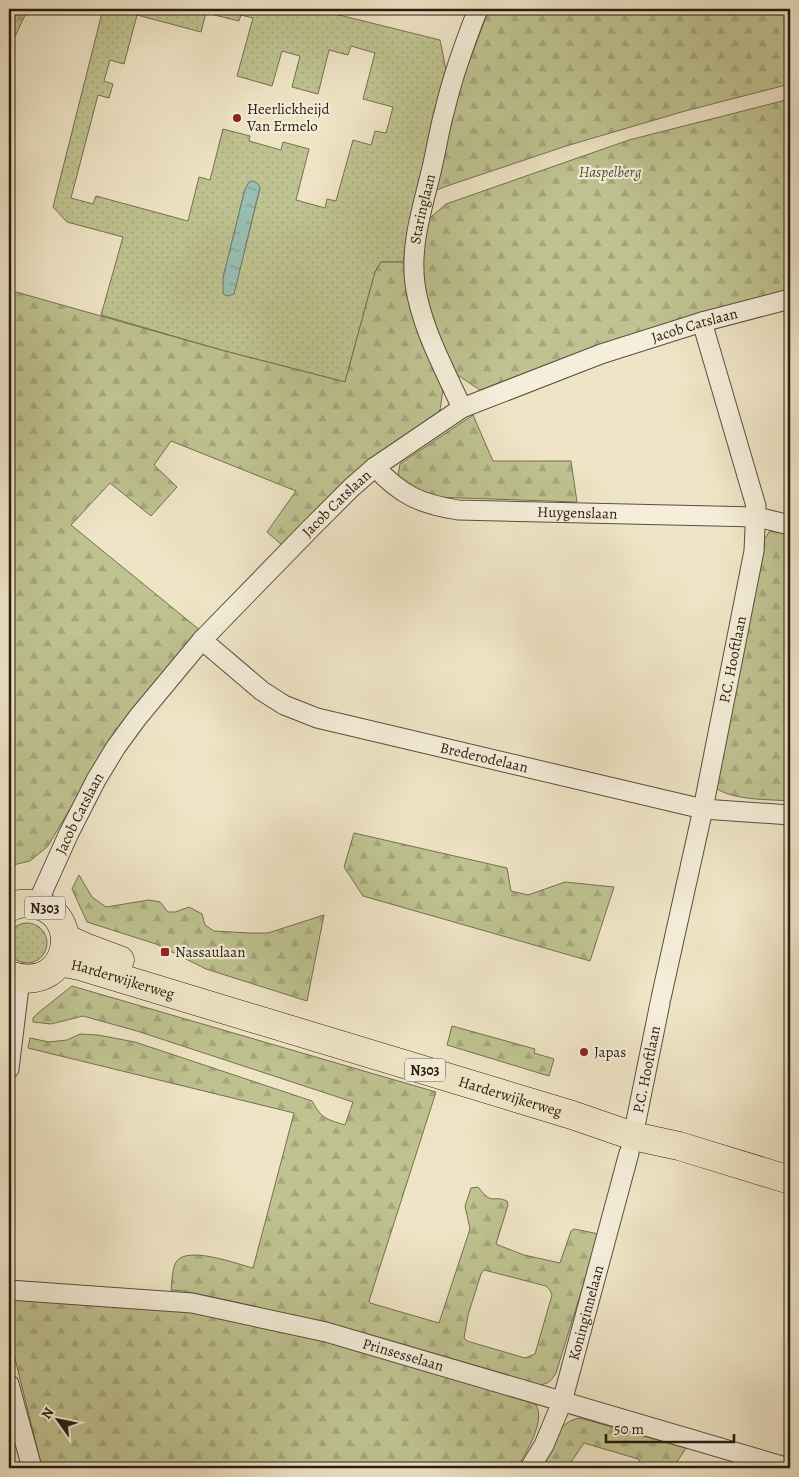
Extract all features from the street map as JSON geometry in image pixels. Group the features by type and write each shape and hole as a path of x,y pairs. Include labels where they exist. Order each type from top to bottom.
{"main road":[{"name":"N303","path":"9,908 24,903 37,904 48,909 62,927 62,950"},
{"name":"Harderwijkerweg","path":"62,950 85,947 409,1054 575,1104 633,1136 679,1146 790,1180"},
{"path":"15,978 31,980 42,977 52,971 62,950"},
{"name":"Harderwijkerweg","path":"633,1136 683,1136 790,1167"}],"street":[{"name":"Staringlaan","path":"462,408 426,327 415,286 413,250 416,226 431,172 444,109 466,38 478,9"},
{"name":"Jacob Catslaan","path":"37,904 69,833 96,780 138,716 202,640 351,488 375,467 462,408 601,354 702,322 790,299"},
{"name":"P.C. Hooftlaan","path":"633,1136 703,809 754,551 757,517 756,506 702,322"},
{"name":"Huygenslaan","path":"375,467 391,484 412,497 440,507 458,510 757,517 790,525"},
{"name":"Brederodelaan","path":"202,640 262,691 284,705 317,718 703,809 790,815"},
{"path":"9,1069 15,978"},
{"name":"Koninginnelaan","path":"530,1468 544,1444 562,1402 633,1136"},
{"name":"Prinsesselaan","path":"9,1290 192,1303 326,1332 789,1468"},
{"path":"9,1384 29,1467"}],"green space":[{"path":"9,9 28,9 9,49"},
{"path":"103,9 315,9 440,40 447,75 403,262 381,262 375,272 345,382 221,350 101,315 123,237 67,222 53,207","holes":["206,13 239,21 241,15 253,18 237,76 272,86 282,51 300,56 292,87 318,94 329,50 348,55 351,46 375,53 363,99 393,107 386,133 375,131 371,145 353,140 336,201 327,199 325,208 296,200 309,149 283,142 281,150 249,141 250,136 223,129 210,180 199,177 188,221 96,196 93,204 71,198 98,95 109,98 113,84 104,81 110,60 124,64 137,15 201,32","260,188 234,293 223,278 245,189"]},
{"path":"489,9 790,9 790,84 685,111 566,146 434,191 462,81"},
{"name":"Haspelberg","path":"790,99 790,290 595,349 480,390 453,372 438,345 420,286 424,223 446,204 629,140"},
{"path":"381,262 403,262 424,341 443,389 440,411 349,478 282,545 267,532 296,491 171,441 154,465 177,487 151,516 110,483 71,525 201,631 121,723 48,846 30,861 9,866 9,290 221,350 345,382 375,272"},
{"path":"473,415 493,461 571,461 577,502 434,497 407,488 398,475 400,464"},
{"path":"778,529 790,531 790,801 742,797 715,788 764,540 769,532"},
{"path":"354,833 507,868 511,891 528,895 565,882 614,887 590,961 363,896 344,867"},
{"path":"79,875 92,897 106,907 149,900 160,902 168,912 175,912 189,907 202,914 205,925 214,931 268,933 324,915 307,1001 206,969 156,944 87,922 72,889"},
{"path":"27,923 41,929 47,943 41,957 27,963 13,957 7,943 13,929"},
{"path":"72,986 436,1092 369,1301 370,1303 439,1323 470,1229 465,1206 471,1188 478,1187 487,1197 507,1201 508,1205 496,1244 524,1255 560,1263 571,1231 574,1229 599,1234 556,1373 552,1379 547,1383 538,1385 450,1358 318,1322 184,1291 171,1290 176,1262 182,1257 201,1255 253,1268 294,1113 28,1048 30,1038 49,1042 67,1040 80,1034 98,1035 135,1042 312,1101 325,1118 345,1125 353,1102 137,1031 83,1016 51,1024 33,1022 33,1018","holes":["484,1270 546,1286 552,1295 535,1354 525,1358 467,1341 464,1338 468,1315"]},
{"path":"452,1026 535,1049 534,1053 554,1059 549,1076 447,1045"},
{"path":"19,1297 188,1311 349,1346 533,1402 538,1412 536,1429 517,1468 42,1468 9,1334 9,1304"},
{"path":"580,1418 686,1448 673,1468 662,1462 657,1468 635,1468 640,1461 638,1459 584,1443 567,1468 537,1468 559,1430 572,1420"}],"water":[{"path":"253,181 260,187 234,294 228,296 223,294 223,278 245,189 249,182"}],"place":[{"name":"Heerlickheijd Van Ermelo","path":"237,118"},
{"name":"Nassaulaan","path":"165,952"},
{"name":"Japas","path":"584,1052"}]}
